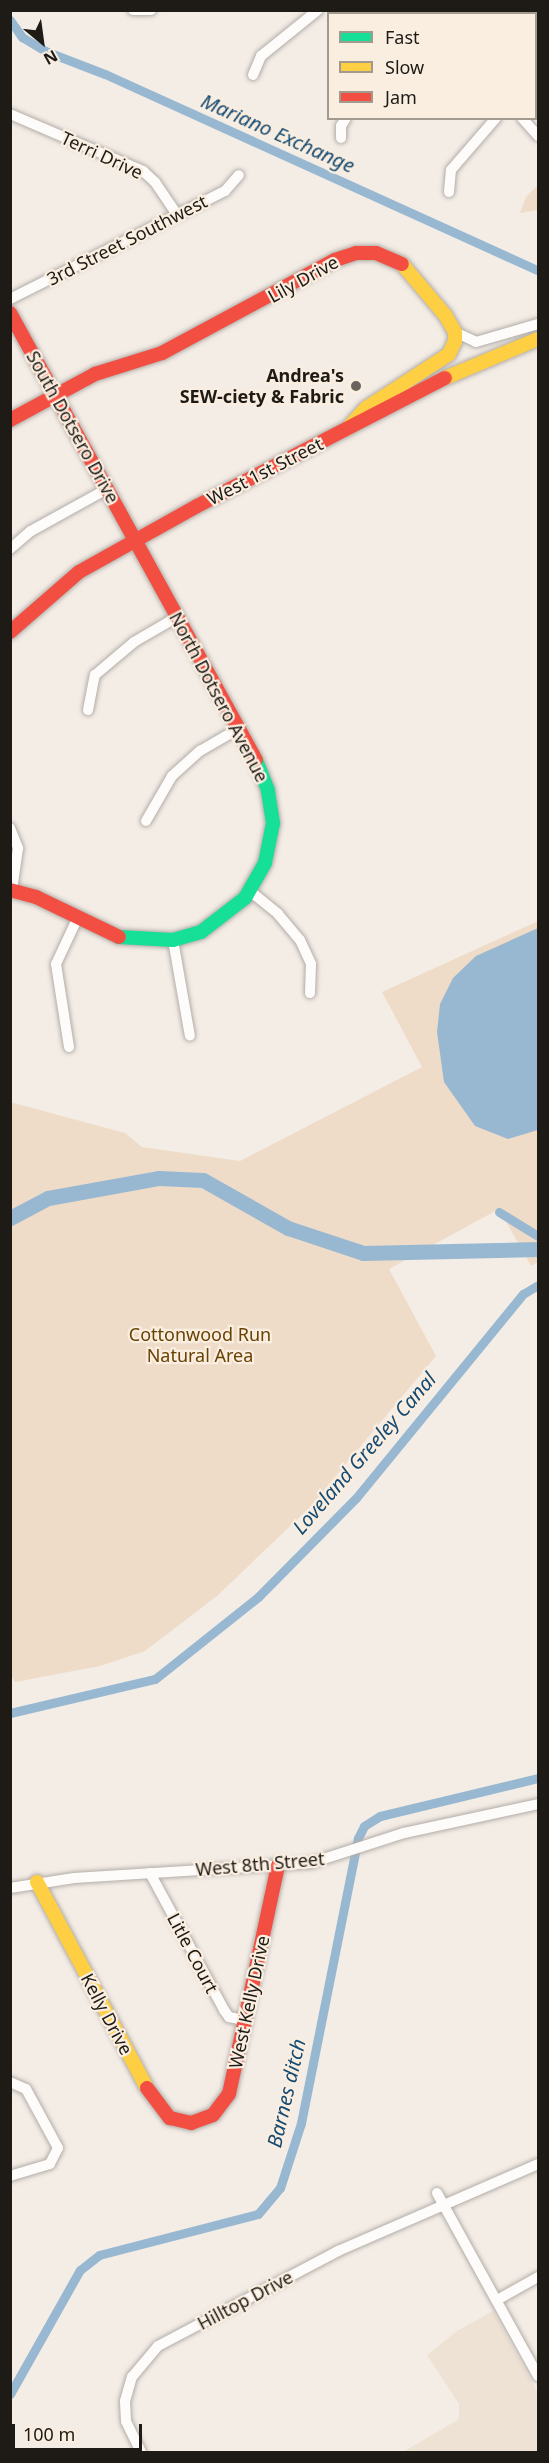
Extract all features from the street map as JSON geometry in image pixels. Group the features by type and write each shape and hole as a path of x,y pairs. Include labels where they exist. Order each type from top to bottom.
{"street":[{"path":"133,10 151,10"},
{"path":"253,75 261,56 303,14 318,10"},
{"name":"Terri Drive","path":"10,114 143,171 161,189 177,215"},
{"path":"341,138 341,126 345,120"},
{"path":"449,192 451,171 494,120"},
{"path":"524,120 538,136"},
{"name":"3rd Street Southwest","path":"10,298 225,191 239,175"},
{"name":"Lily Drive","path":"10,420 95,374 162,353 290,287 335,260 356,253 387,256 406,267 455,332"},
{"name":"South Dotsero Drive","path":"10,313 136,542"},
{"path":"347,429 366,408 424,367 449,354 455,332 476,342 538,324"},
{"name":"West 1st Street","path":"10,632 79,572 197,506 422,388 538,339"},
{"path":"10,549 31,531 107,489"},
{"name":"North Dotsero Avenue","path":"136,542 263,776 272,805 269,849 250,891"},
{"path":"88,710 95,675 134,642 177,617"},
{"path":"146,821 181,767 200,751 238,729"},
{"path":"10,828 18,848 11,890 36,897 124,939 173,940 201,932 223,918 250,891 278,914 300,940 311,964 310,993"},
{"path":"69,1047 56,964 78,917"},
{"path":"173,940 190,1036"},
{"name":"West 8th Street","path":"10,1888 37,1882 311,1863 438,1825 538,1804"},
{"name":"West Kelly Drive","path":"196,2122 213,2115 227,2098 278,1865"},
{"name":"Litle Court","path":"150,1873 224,2010 229,2017 245,2020"},
{"name":"Kelly Drive","path":"37,1882 152,2098 170,2118 196,2122"},
{"path":"10,2082 27,2089 57,2141 55,2157 50,2164 10,2176"},
{"name":"Hilltop Drive","path":"141,2452 126,2421 125,2401 132,2377 158,2346 338,2251 538,2164"},
{"path":"437,2193 538,2376"},
{"path":"497,2300 538,2277"}],"shaded area":[{"path":"493,2311 538,2393 538,2452 403,2452 459,2419 459,2404 427,2355 457,2331"}],"green space":[{"path":"538,185 538,210 520,213 526,197"},
{"name":"Cottonwood Run Natural Area","path":"538,921 538,1262 531,1266 499,1209 389,1269 436,1356 309,1508 217,1596 145,1651 100,1666 15,1682 10,1674 10,1102 125,1133 142,1147 240,1161 422,1067 382,992"}],"water":[{"path":"538,928 538,1130 508,1139 475,1126 444,1082 437,1032 440,1004 453,978 476,956"}],"waterway":[{"name":"Mariano Exchange","path":"10,20 22,37 45,51 105,74 538,270"},
{"path":"10,1218 48,1198 159,1178 203,1180 288,1228 363,1253 538,1249"},
{"path":"499,1212 538,1236"},
{"name":"Loveland Greeley Canal","path":"10,1713 155,1679 258,1597 356,1498 523,1294 538,1285"},
{"name":"Barnes ditch","path":"10,2394 80,2270 99,2255 258,2214 280,2188 301,2123 358,1838 364,1826 380,1816 538,1778"}],"traffic: fast":[{"path":"119,937 173,940 201,932 245,898 265,863 273,823 268,790 256,760"}],"traffic: slow":[{"path":"347,429 366,408 449,354 455,341 455,332 445,315 402,264"},
{"path":"445,378 538,339"},
{"path":"37,1882 147,2088"}],"traffic: jam":[{"path":"10,420 95,374 162,353 335,260 356,253 376,253 402,264"},
{"path":"10,313 256,760"},
{"path":"10,632 79,572 197,506 445,378"},
{"path":"10,890 36,897 119,937"},
{"path":"147,2088 170,2118 191,2123 213,2115 229,2094 278,1865"}],"place":[{"name":"Andrea's SEW-ciety & Fabric","path":"356,386"}]}
